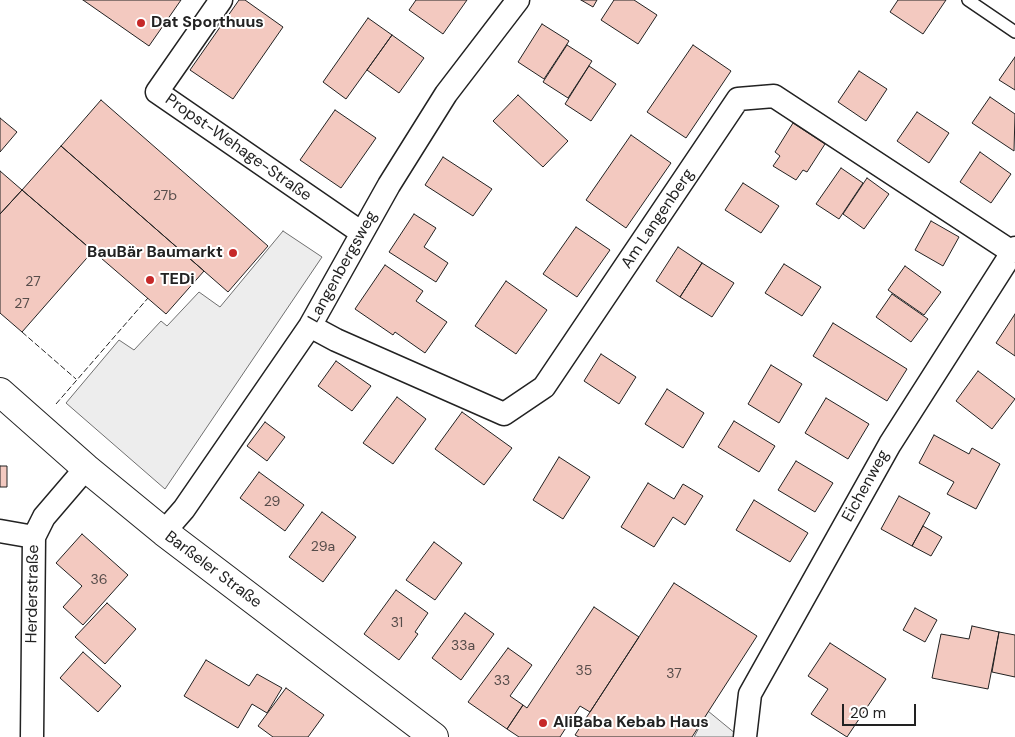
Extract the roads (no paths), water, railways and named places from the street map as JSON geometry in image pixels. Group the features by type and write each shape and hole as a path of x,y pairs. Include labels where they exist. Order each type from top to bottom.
{"street":[{"name":"Propst-Wehage-Straße","path":"221,0 157,92 362,233"},
{"name":"Langenbergsweg","path":"164,532 184,509 310,326 389,184 446,94 518,0"},
{"name":"Am Langenberg","path":"310,326 336,340 504,414 544,387 738,99 774,96 1014,250"},
{"name":"Eichenweg","path":"745,737 750,694 754,686 890,444 1014,250"},
{"name":"Barßeler Straße","path":"0,392 86,468 164,532 434,737"},
{"name":"Herderstraße","path":"32,737 34,537 44,517 86,468"},
{"path":"0,531 34,537"}],"lane":[{"path":"968,0 1015,32"}],"place":[{"name":"Dat Sporthuus","path":"141,23"},
{"name":"BauBär Baumarkt","path":"233,253"},
{"name":"TEDi","path":"150,280"},
{"name":"AliBaba Kebab Haus","path":"543,723"}]}
